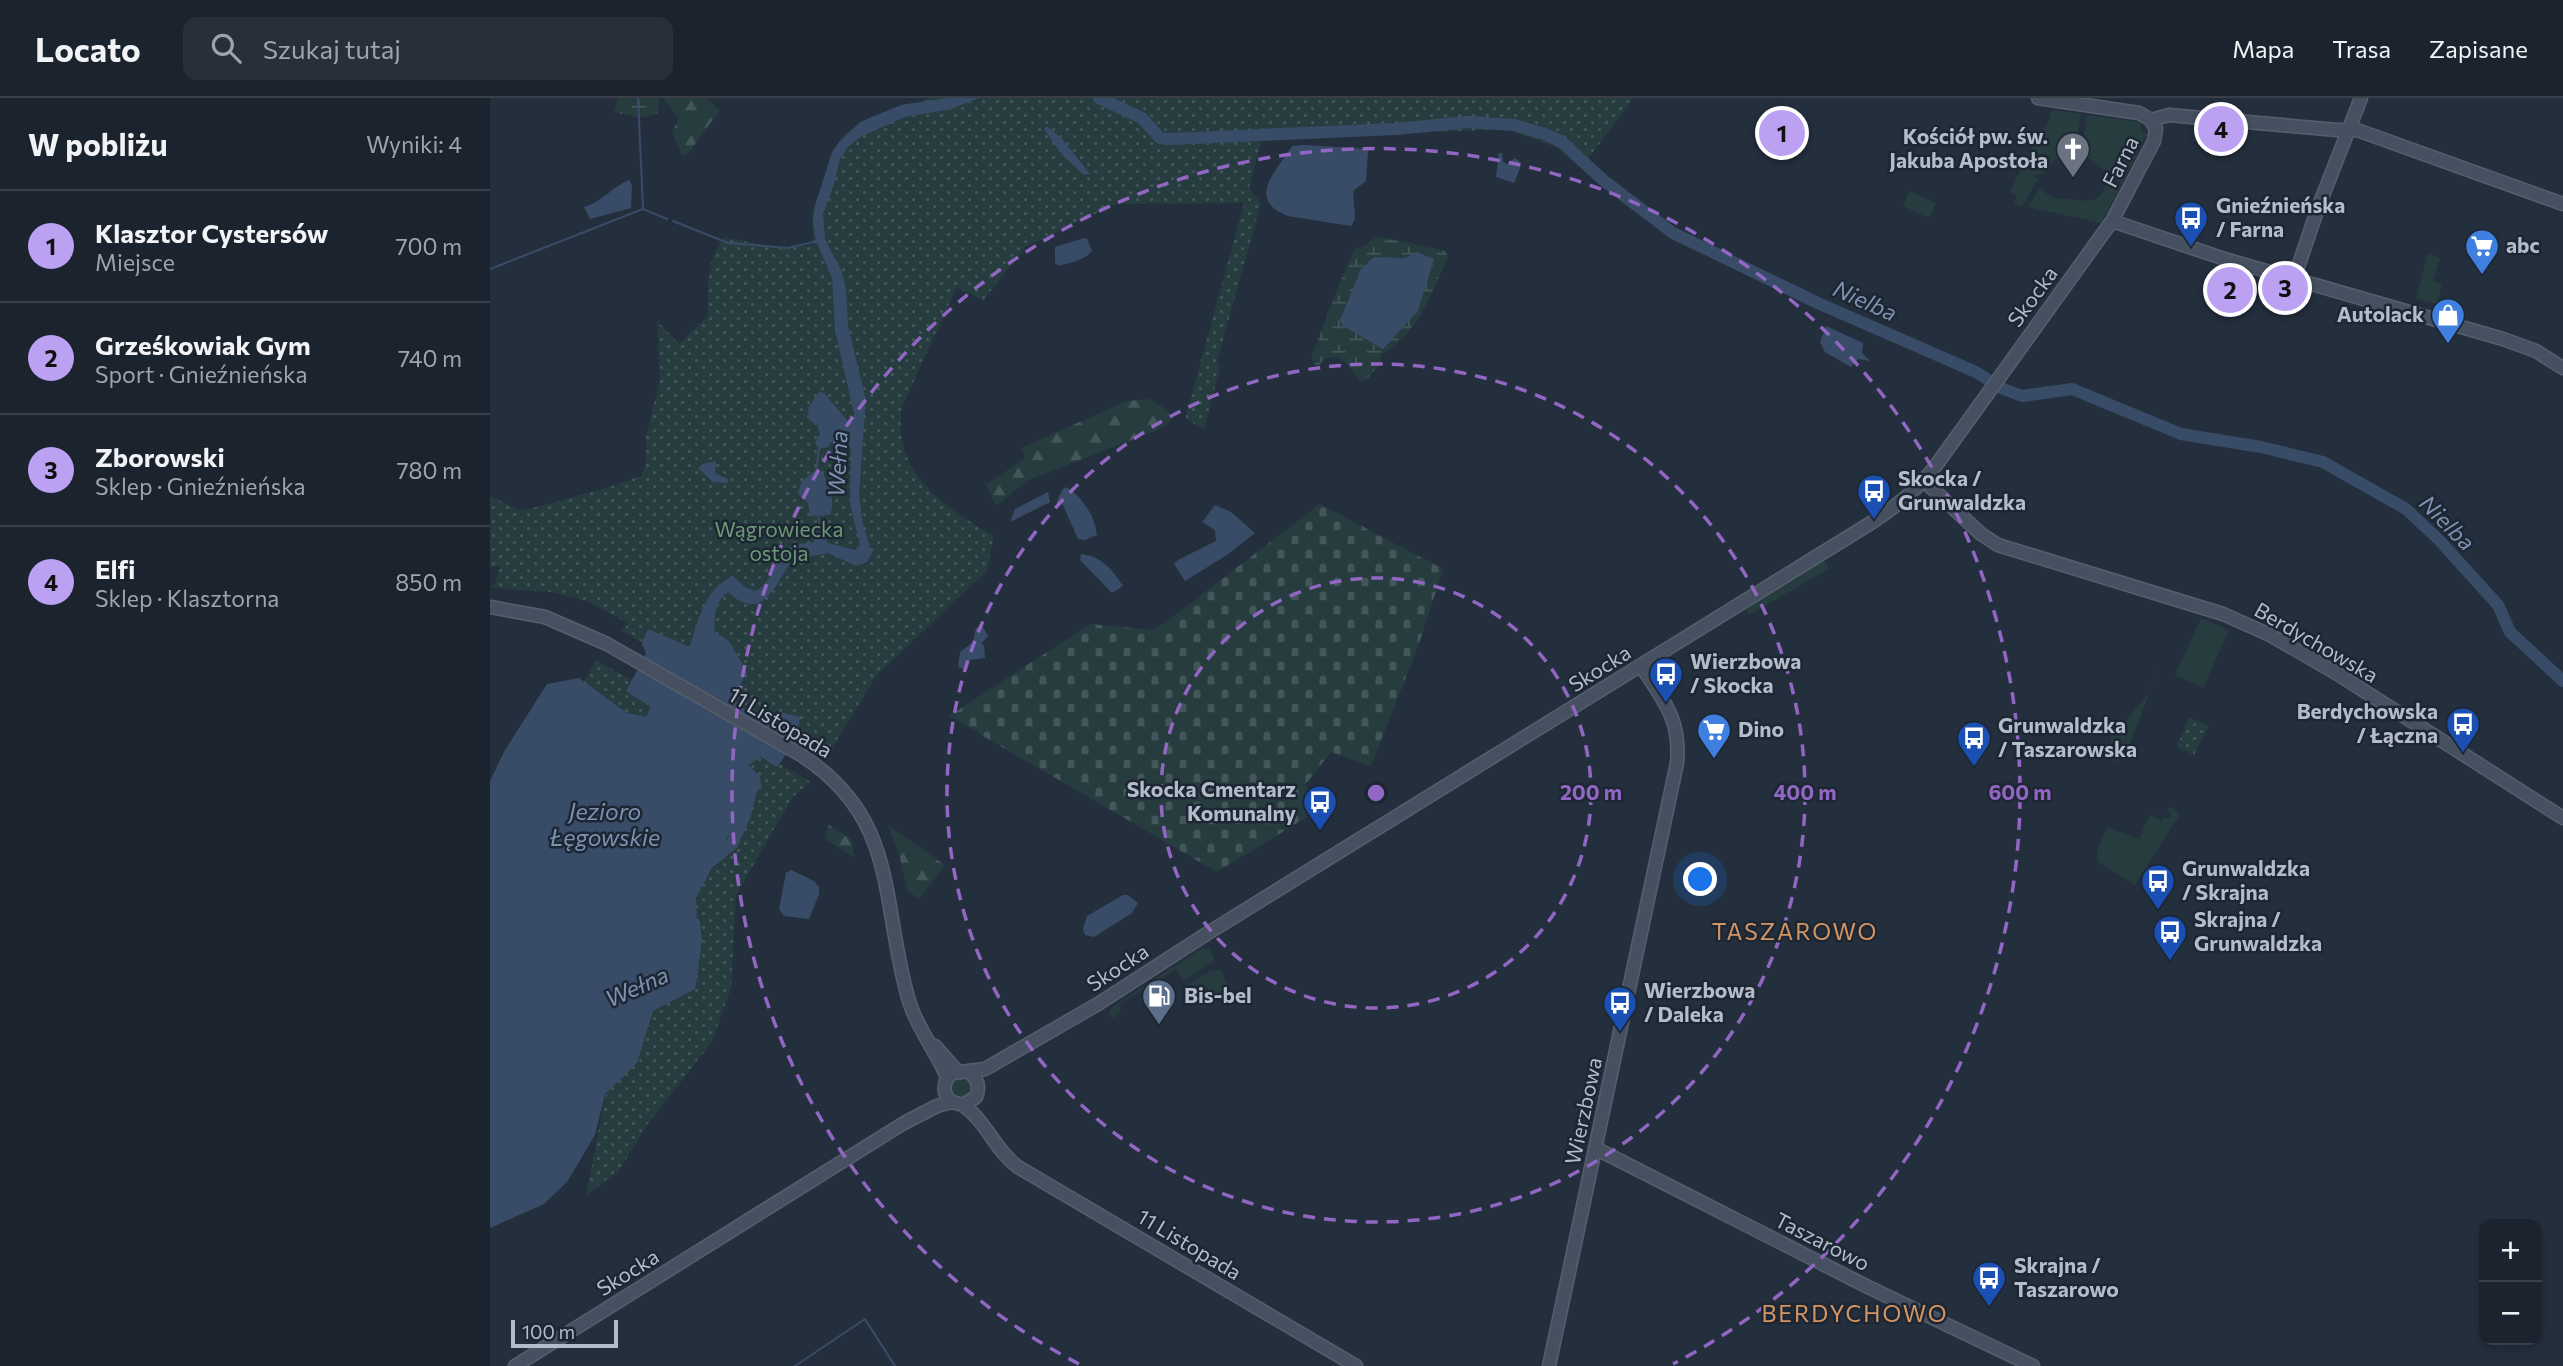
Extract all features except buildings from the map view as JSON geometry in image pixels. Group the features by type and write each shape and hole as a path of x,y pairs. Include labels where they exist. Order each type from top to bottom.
{"street":[{"path":"2038,98 2133,111 2145,114 2151,120 2169,115 2357,130 2563,204"},
{"path":"2294,279 2361,98"},
{"name":"Farna","path":"2112,221 2154,141 2156,132 2151,120"},
{"path":"2112,221 2294,279 2503,339 2536,351 2563,368"},
{"name":"Skocka","path":"515,1366 904,1123 932,1102 954,1077 985,1069 1018,1051 1874,521 1905,499 1924,481 2112,221"},
{"name":"Berdychowska","path":"1924,481 1980,534 1998,545 2222,614 2270,635 2336,673 2563,818"},
{"name":"11 Listopada","path":"490,607 545,617 607,644 802,755 820,767 853,800 874,839 883,869 910,1003 928,1038 954,1077 977,1081 979,1110 1005,1155"},
{"name":"Wierzbowa","path":"1549,1366 1677,763 1678,735 1673,718 1641,666"},
{"name":"Skocka","path":"904,1123 942,1104 958,1103 977,1092 985,1077 1018,1051"},
{"name":"11 Listopada","path":"954,1077 945,1094 976,1116 1005,1155 1025,1171 1356,1366"},
{"name":"Taszarowo","path":"1595,1148 1866,1286 2033,1366"}],"green space":[{"path":"618,98 659,98 658,113 639,118 614,112"},
{"path":"663,98 705,98 720,110 687,155 682,156 672,132 679,119"},
{"name":"Wągrowiecka ostoja","path":"929,98 1634,98 1581,168 1555,147 1507,129 1262,139 1249,188 1261,203 1217,362 1220,368 1204,429 1186,419 1186,416 1244,203 1116,204 1025,247 983,301 957,287 902,407 901,431 905,451 926,486 957,513 994,536 987,571 877,675 830,751 798,734 780,764 811,782 792,798 736,895 731,988 712,1042 647,1125 618,1172 586,1195 609,1078 490,847 596,660 633,681 652,648 621,630 629,624 590,602 552,592 490,588 495,583 500,566 490,567 490,496 521,511 641,476 646,463 646,436 660,380 657,321 679,344 708,316 711,265 723,237 784,249 813,245 812,211 843,135 870,118"},
{"path":"2051,110 2081,114 2075,151 2054,160 2042,175 2034,174 2033,177 2039,178 2022,206 2014,204 2016,195 2010,193 2026,157 2049,121"},
{"path":"2087,115 2140,122 2141,130 2147,134 2122,184 2081,153"},
{"path":"2109,178 2121,186 2101,223 2028,207 2039,189 2054,198 2091,201 2101,195"},
{"path":"1909,191 1936,203 1929,218 1903,206"},
{"path":"1375,236 1446,251 1448,258 1426,305 1412,327 1381,355 1381,363 1367,379 1360,381 1342,359 1324,359 1319,366 1314,364 1311,358 1355,248 1364,247"},
{"path":"2428,253 2440,258 2433,282 2442,284 2437,304 2416,299"},
{"path":"1150,399 1168,411 1170,422 1155,431 1028,480 996,506 986,485 1025,458 1021,448 1127,401"},
{"path":"1320,504 1443,569 1419,644 1371,766 1331,752 1305,785 1322,806 1217,872 949,716 1090,624 1155,630"},
{"path":"1822,561 1829,569 1749,615 1745,608"},
{"path":"2201,618 2229,630 2203,688 2175,675"},
{"path":"2162,661 2125,757 2114,762 2108,754 2111,738 2149,693"},
{"path":"2189,717 2209,726 2194,755 2177,747"},
{"path":"2170,806 2180,814 2135,885 2098,862 2097,851 2107,827 2139,839 2150,814 2161,821 2165,817 2169,819 2172,814 2167,810"},
{"path":"829,825 851,839 854,857 825,839"},
{"path":"889,826 945,865 919,899 907,890"},
{"path":"1200,949 1210,949 1213,962 1184,980 1176,969 1120,1004 1121,1012 1113,1018 1109,1016 1111,1008"},
{"path":"1221,970 1229,988 1228,994 1205,1007 1198,1007 1185,989 1187,985 1211,971"},
{"path":"962,1075 972,1081 972,1094 961,1100 951,1095 950,1087 953,1080"}],"water":[{"name":"Jezioro Łęgowskie","path":"947,98 979,98 951,109 905,117 862,136 848,147 840,159 823,214 825,239 842,272 846,289 848,326 866,400 859,495 863,524 872,553 867,562 856,566 828,553 792,560 773,590 759,603 740,601 728,592 718,605 714,621 715,632 729,641 747,672 732,699 750,713 759,715 780,712 800,717 796,740 777,767 761,757 748,765 760,776 761,786 731,831 696,898 697,922 689,992 653,1011 637,1063 605,1094 595,1135 567,1182 544,1204 490,1228 490,781 505,750 547,684 579,678 627,713 646,717 651,707 626,691 646,654 642,643 648,629 690,647 709,596 724,581 733,576 745,587 755,591 769,579 781,555 798,544 813,543 821,527 828,543 855,550 860,545 850,503 851,449 831,442 828,447 819,449 815,443 820,434 817,425 809,420 808,408 819,392 824,393 847,420 853,422 854,414 835,330 832,278 816,241 813,222 815,206 832,152 860,122 901,105"},
{"path":"1047,126 1062,139 1090,174 1084,175 1063,156 1044,129"},
{"path":"1292,146 1367,149 1366,181 1353,191 1355,219 1351,226 1288,216 1268,202 1266,193 1272,175"},
{"path":"1499,153 1502,153 1503,162 1507,164 1515,158 1519,161 1520,168 1514,183 1496,177"},
{"path":"629,180 632,185 631,208 590,219 584,207"},
{"path":"1084,238 1092,251 1089,254 1059,266 1055,263 1055,247"},
{"path":"1417,252 1434,259 1418,311 1383,349 1343,326 1340,320 1361,269 1374,257 1405,258"},
{"path":"1826,326 1863,343 1862,353 1870,361 1858,359 1851,367 1825,352 1820,342"},
{"path":"716,461 715,473 728,479 728,483 713,482 698,468"},
{"path":"814,471 823,472 829,488 832,499 830,515 810,516 808,503 798,494 801,482"},
{"path":"1066,487 1087,507 1097,535 1085,540 1078,539 1062,503 1056,503"},
{"path":"1048,492 1050,502 1010,522 1015,509"},
{"path":"1215,505 1231,512 1255,533 1227,555 1185,581 1174,564 1216,541 1215,530 1202,522"},
{"path":"1081,554 1106,565 1123,586 1112,593 1080,560"},
{"path":"982,625 988,636 981,644 984,645 985,658 970,660 964,669 958,667 960,652 973,642 976,628"},
{"path":"791,870 814,881 819,887 809,919 784,916 779,909 786,873"},
{"path":"1123,895 1128,895 1138,903 1132,913 1094,937 1085,935 1083,929 1087,916"}],"waterway":[{"path":"638,98 643,208"},
{"name":"Nielba","path":"1099,98 1142,118 1160,138 1170,139 1396,129 1468,122 1514,125 1545,134 1562,142 1603,180 1673,233 1820,304 1976,372 2001,388 2022,396 2072,389 2181,434 2261,447 2323,462 2406,509 2439,540 2498,605 2510,632 2563,681"},
{"path":"490,269 643,209 667,219"},
{"path":"673,221 728,243 788,248 818,241"},
{"path":"816,471 819,449"},
{"path":"818,515 821,527"},
{"name":"Wełna","path":"707,864 732,844 745,815 750,793"},
{"name":"Wełna","path":"675,992 690,985 696,940 694,923"},
{"path":"795,1366 865,1319 895,1366"}],"place":[{"name":"Elfi","path":"2221,129"},
{"name":"Klasztor Cystersów","path":"1782,133"},
{"name":"Kościół pw. św. Jakuba Apostoła","path":"2073,179"},
{"name":"Gnieźnieńska / Farna","path":"2191,248"},
{"name":"abc","path":"2482,276"},
{"name":"Zborowski","path":"2285,288"},
{"name":"Grześkowiak Gym","path":"2230,290"},
{"name":"Autolack","path":"2448,345"},
{"name":"Skocka / Grunwaldzka","path":"1874,521"},
{"name":"Wierzbowa / Skocka","path":"1666,704"},
{"name":"Berdychowska / Łączna","path":"2463,754"},
{"name":"Dino","path":"1714,760"},
{"name":"Grunwaldzka / Taszarowska","path":"1974,768"},
{"name":"Skocka Cmentarz Komunalny","path":"1320,832"},
{"name":"Grunwaldzka / Skrajna","path":"2158,911"},
{"name":"Skrajna / Grunwaldzka","path":"2170,962"},
{"name":"Bis-bel","path":"1159,1026"},
{"name":"Wierzbowa / Daleka","path":"1620,1033"},
{"name":"Skrajna / Taszarowo","path":"1989,1308"}],"district":[{"name":"TASZAROWO","path":"1795,932"},
{"name":"BERDYCHOWO","path":"1855,1314"}]}
